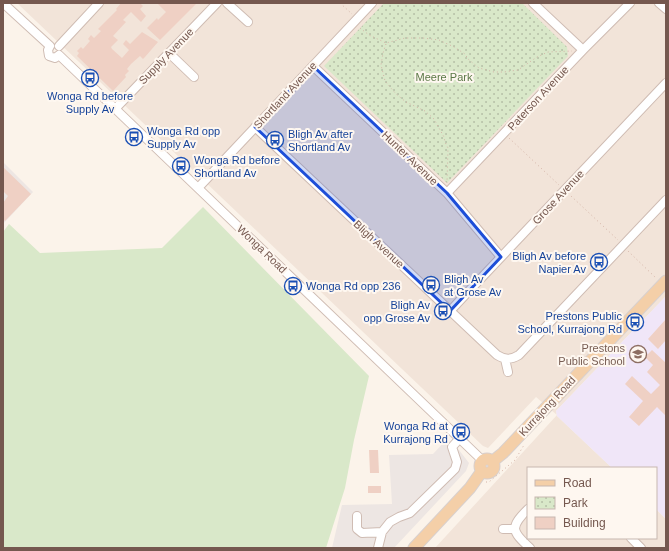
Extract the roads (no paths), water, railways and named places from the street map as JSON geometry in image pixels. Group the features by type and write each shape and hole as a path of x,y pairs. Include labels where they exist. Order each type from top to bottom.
{"main road":[{"name":"Kurrajong Road","path":"414,548 470,488 482,471 488,473 493,471 494,467 488,461 503,453 662,280"}],"street":[{"path":"3,3 50,46"},
{"path":"59,46 100,3"},
{"name":"Supply Avenue","path":"115,109 217,3"},
{"path":"227,3 248,22"},
{"name":"Shortland Avenue","path":"198,188 372,3"},
{"path":"533,3 582,50"},
{"name":"Paterson Avenue","path":"447,193 582,50 630,3"},
{"path":"659,3 666,9"},
{"path":"50,46 53,44 59,46"},
{"path":"50,46 48,52 49,56 55,58 59,56 61,50 59,46"},
{"path":"169,53 194,77"},
{"name":"Wonga Road","path":"59,56 460,438 488,461"},
{"name":"Hunter Avenue","path":"313,66 447,193 501,257"},
{"name":"Grose Avenue","path":"450,311 666,83"},
{"name":"Bligh Avenue","path":"255,127 497,355 506,359"},
{"path":"508,372 506,359 514,358 519,355 666,200"},
{"path":"378,548 382,532 395,518 410,513 455,469 457,462 452,447 460,438"},
{"path":"527,510 517,521 515,529 519,538 530,548"},
{"path":"357,516 357,529 362,533 382,532"},
{"path":"503,529 515,529"},
{"path":"632,539 641,548"}],"place":[{"name":"Wonga Rd before Supply Av","path":"90,78"},
{"name":"Wonga Rd opp Supply Av","path":"134,137"},
{"name":"Bligh Av after Shortland Av","path":"275,140"},
{"name":"Wonga Rd before Shortland Av","path":"181,166"},
{"name":"Bligh Av before Napier Av","path":"599,262"},
{"name":"Bligh Av at Grose Av","path":"431,285"},
{"name":"Wonga Rd opp 236","path":"293,286"},
{"name":"Bligh Av opp Grose Av","path":"443,311"},
{"name":"Prestons Public School, Kurrajong Rd","path":"635,322"},
{"name":"Prestons Public School","path":"638,354"},
{"name":"Wonga Rd at Kurrajong Rd","path":"461,432"}],"park label":[{"name":"Meere Park","path":"444,77"}]}
